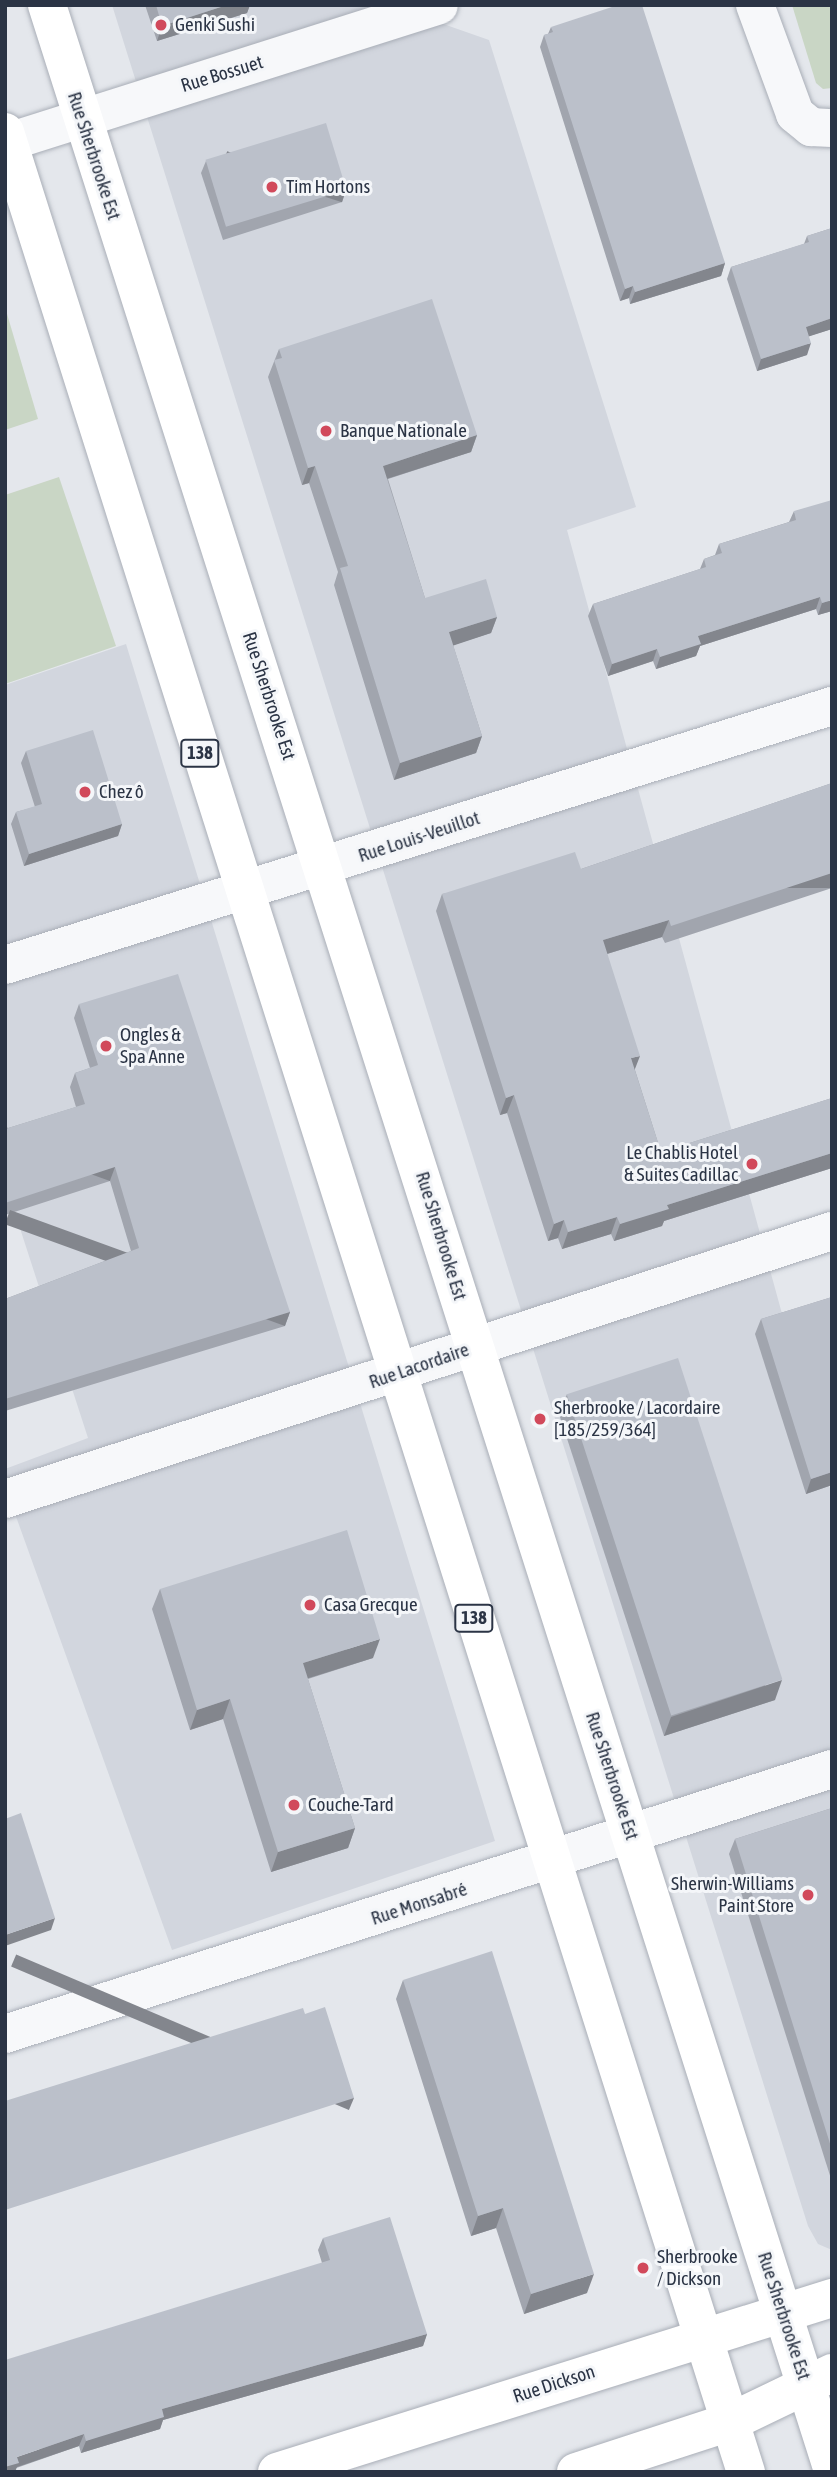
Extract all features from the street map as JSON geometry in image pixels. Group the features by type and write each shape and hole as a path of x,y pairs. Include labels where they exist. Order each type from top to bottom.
{"main road":[{"name":"Rue Sherbrooke Est","path":"47,5 783,2310 819,2379 832,2467"},
{"name":"138","path":"6,139 551,1862 705,2335 746,2472"},
{"name":"Rue Dickson","path":"277,2472 783,2310 832,2298"},
{"path":"576,2472 730,2422 819,2379"}],"street":[{"name":"Rue Bossuet","path":"6,139 81,118 439,5"},
{"path":"755,5 795,114 811,127 832,128"},
{"name":"Rue Louis-Veuillot","path":"5,965 832,706"},
{"name":"Rue Lacordaire","path":"5,1499 832,1231"},
{"name":"Rue Monsabré","path":"5,2034 551,1862 832,1769"}],"shaded area":[{"path":"112,5 389,5 489,40 636,507 567,530 832,1496 832,2250 818,2244 808,2226"},
{"path":"126,644 495,1841 172,1950 5,1486 5,1469 88,1438 5,1182 5,685"}],"green space":[{"path":"792,5 832,5 832,88 823,89 816,83"},
{"path":"5,307 38,419 5,430"},
{"path":"59,477 116,646 5,684 5,495"}],"building":[{"path":"156,5 227,5 162,26"},
{"path":"618,5 642,5 725,263 635,292 633,286 625,289 544,35 553,32 551,27"},
{"name":"Tim Hortons","path":"326,123 346,190 226,227 206,160"},
{"path":"832,228 832,318 806,327 811,343 761,359 731,267 809,242 807,236"},
{"path":"432,299 477,435 383,466 425,598 486,579 497,617 449,632 482,736 400,763 340,568 348,566 315,466 308,468 274,360 282,358 279,349"},
{"path":"832,500 832,600 822,603 820,597 698,636 701,644 660,657 657,649 612,664 593,604 706,567 704,559 722,553 719,544 796,520 794,511"},
{"path":"93,730 122,824 29,854 16,812 42,804 26,751"},
{"path":"832,783 832,873 671,926 669,920 603,940 640,1056 631,1058 661,1152 832,1098 832,1153 667,1205 669,1209 620,1224 617,1217 568,1232 564,1220 554,1224 514,1095 506,1098 442,894 575,852 581,869"},
{"path":"178,974 290,1312 5,1399 5,1299 139,1248 115,1167 5,1203 5,1129 85,1104 75,1073 98,1065 79,1004"},
{"path":"832,1297 832,1472 811,1479 761,1319"},
{"path":"678,1358 782,1679 671,1716 567,1394"},
{"path":"347,1530 380,1639 303,1663 355,1828 278,1852 230,1699 197,1710 160,1589"},
{"path":"832,1808 832,2150 735,1839"},
{"path":"21,1813 55,1918 5,1935 5,1819"},
{"path":"492,1951 594,2274 531,2294 503,2208 478,2216 403,1980"},
{"path":"325,2007 354,2098 5,2210 5,2101 303,2008 305,2014"},
{"path":"390,2217 427,2334 162,2409 164,2417 86,2441 84,2434 17,2457 19,2463 5,2467 5,2360 330,2260 323,2238"}],"place":[{"name":"Genki Sushi","path":"161,25"},
{"name":"Tim Hortons","path":"272,187"},
{"name":"Banque Nationale","path":"326,431"},
{"name":"Chez ô","path":"85,792"},
{"name":"Ongles & Spa Anne","path":"106,1046"},
{"name":"Le Chablis Hotel & Suites Cadillac","path":"752,1164"},
{"name":"Sherbrooke / Lacordaire [185/259/364]","path":"540,1419"},
{"name":"Casa Grecque","path":"310,1605"},
{"name":"Couche-Tard","path":"294,1805"},
{"name":"Sherwin-Williams Paint Store","path":"808,1895"},
{"name":"Sherbrooke / Dickson","path":"643,2268"}]}
